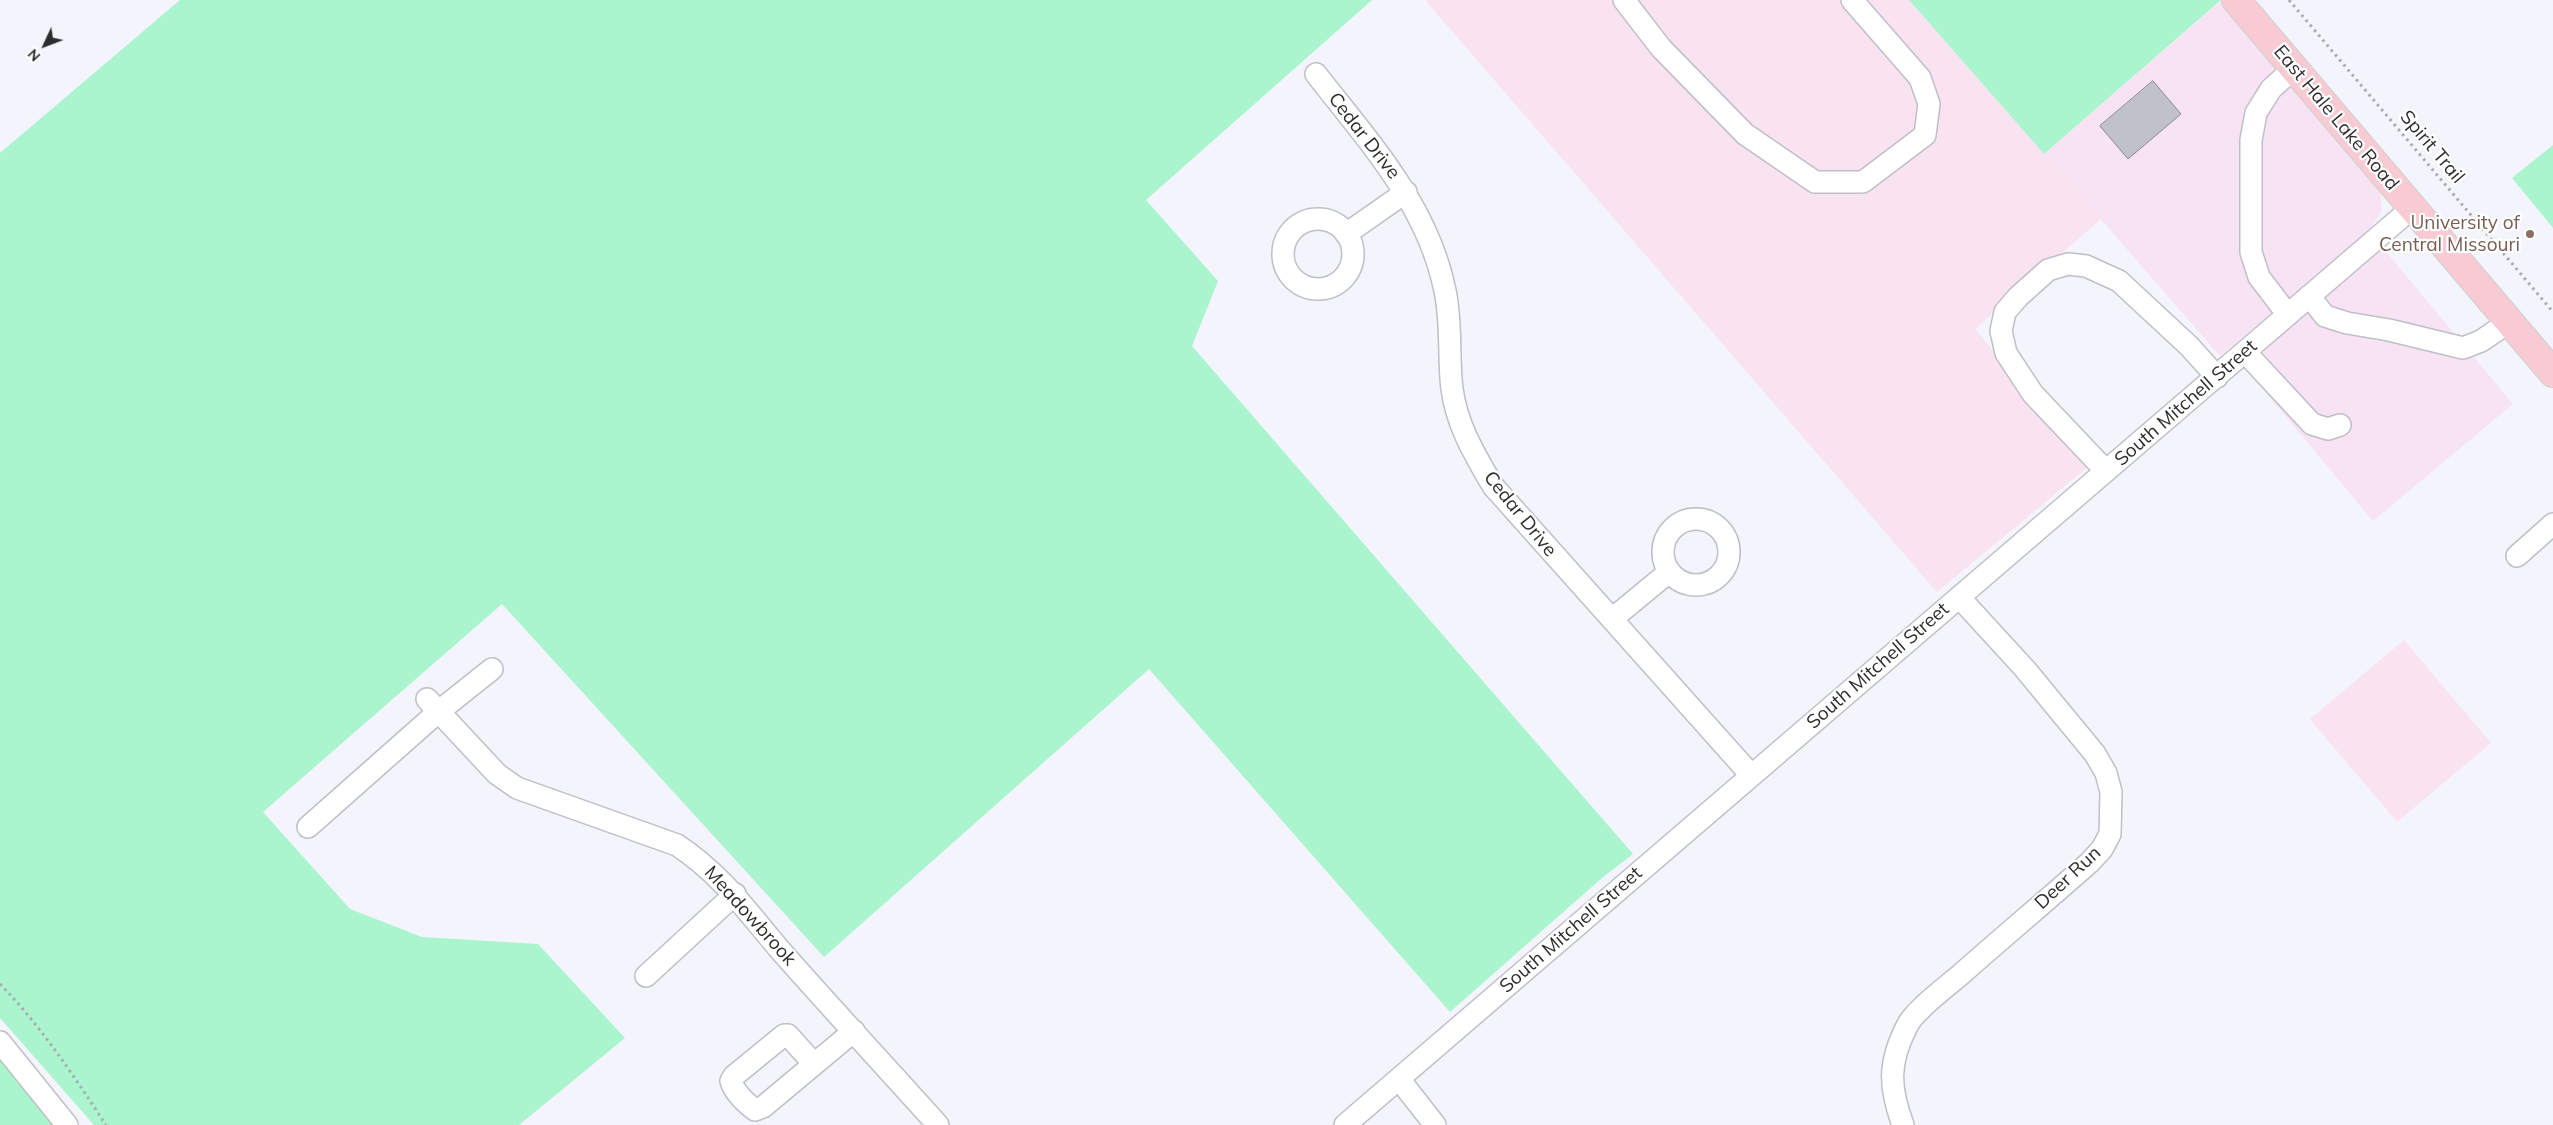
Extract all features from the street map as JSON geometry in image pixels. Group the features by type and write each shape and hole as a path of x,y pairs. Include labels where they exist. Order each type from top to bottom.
{"main road":[{"name":"East Hale Lake Road","path":"2236,0 2553,373"}],"street":[{"path":"1624,0 1661,48 1745,134 1815,182 1863,182 1925,134 1929,104 1920,78 1852,0"},
{"path":"2288,314 2259,277 2251,252 2252,140 2256,113 2271,89 2294,68"},
{"name":"Cedar Drive","path":"1316,74 1406,192 1431,240 1446,292 1452,390 1457,415 1467,441 1493,486 1751,775"},
{"path":"1346,234 1406,192"},
{"name":"South Mitchell Street","path":"1345,1125 2412,208"},
{"path":"2106,471 2033,394 2006,353 2001,331 2005,312 2042,275 2048,270 2068,264 2086,266 2119,281 2189,346 2217,377"},
{"path":"2309,296 2326,316 2348,323 2389,330 2463,348 2481,341 2509,322"},
{"path":"2245,352 2312,424 2328,429 2340,424"},
{"path":"2517,556 2553,524"},
{"path":"1612,619 1669,572"},
{"name":"Deer Run","path":"1903,1125 1894,1099 1891,1082 1892,1064 1908,1024 1935,997 2089,863 2102,849 2110,834 2111,792 2106,773 2095,754 2025,669 1959,597"},
{"path":"308,827 432,706 492,669"},
{"name":"Meadowbrook","path":"432,706 497,774 517,788 677,845 713,872 735,894 780,949 938,1125"},
{"path":"646,976 735,894"},
{"path":"814,1064 854,1031"},
{"path":"0,1042 67,1125"},
{"path":"1399,1079 1435,1125"}],"path":[{"name":"Spirit Trail","path":"2289,0 2553,312"},
{"path":"0,984 21,1005 72,1072 106,1125"}],"shaded area":[{"path":"1425,0 1909,0 2101,219 1975,329 2089,466 1937,592"},
{"path":"2222,0 2375,182 2381,195 2381,212 2366,233 2220,356 2044,154"},
{"path":"2383,248 2513,404 2373,521 2243,365"},
{"path":"2404,640 2491,743 2397,822 2310,719"}],"green space":[{"path":"180,0 1372,0 1146,200 1218,281 1192,346 1633,854 1603,877 1450,1012 1149,669 824,957 502,604 263,812 350,909 422,937 538,944 625,1038 519,1125 94,1125 0,1018 0,153"},
{"path":"1909,0 2221,0 2044,154"},
{"path":"2553,145 2553,228 2512,178"},
{"path":"0,1048 65,1125 0,1125"}],"building":[{"path":"2153,81 2181,114 2128,159 2100,126"}],"place":[{"name":"University of Central Missouri","path":"2530,234"}]}
